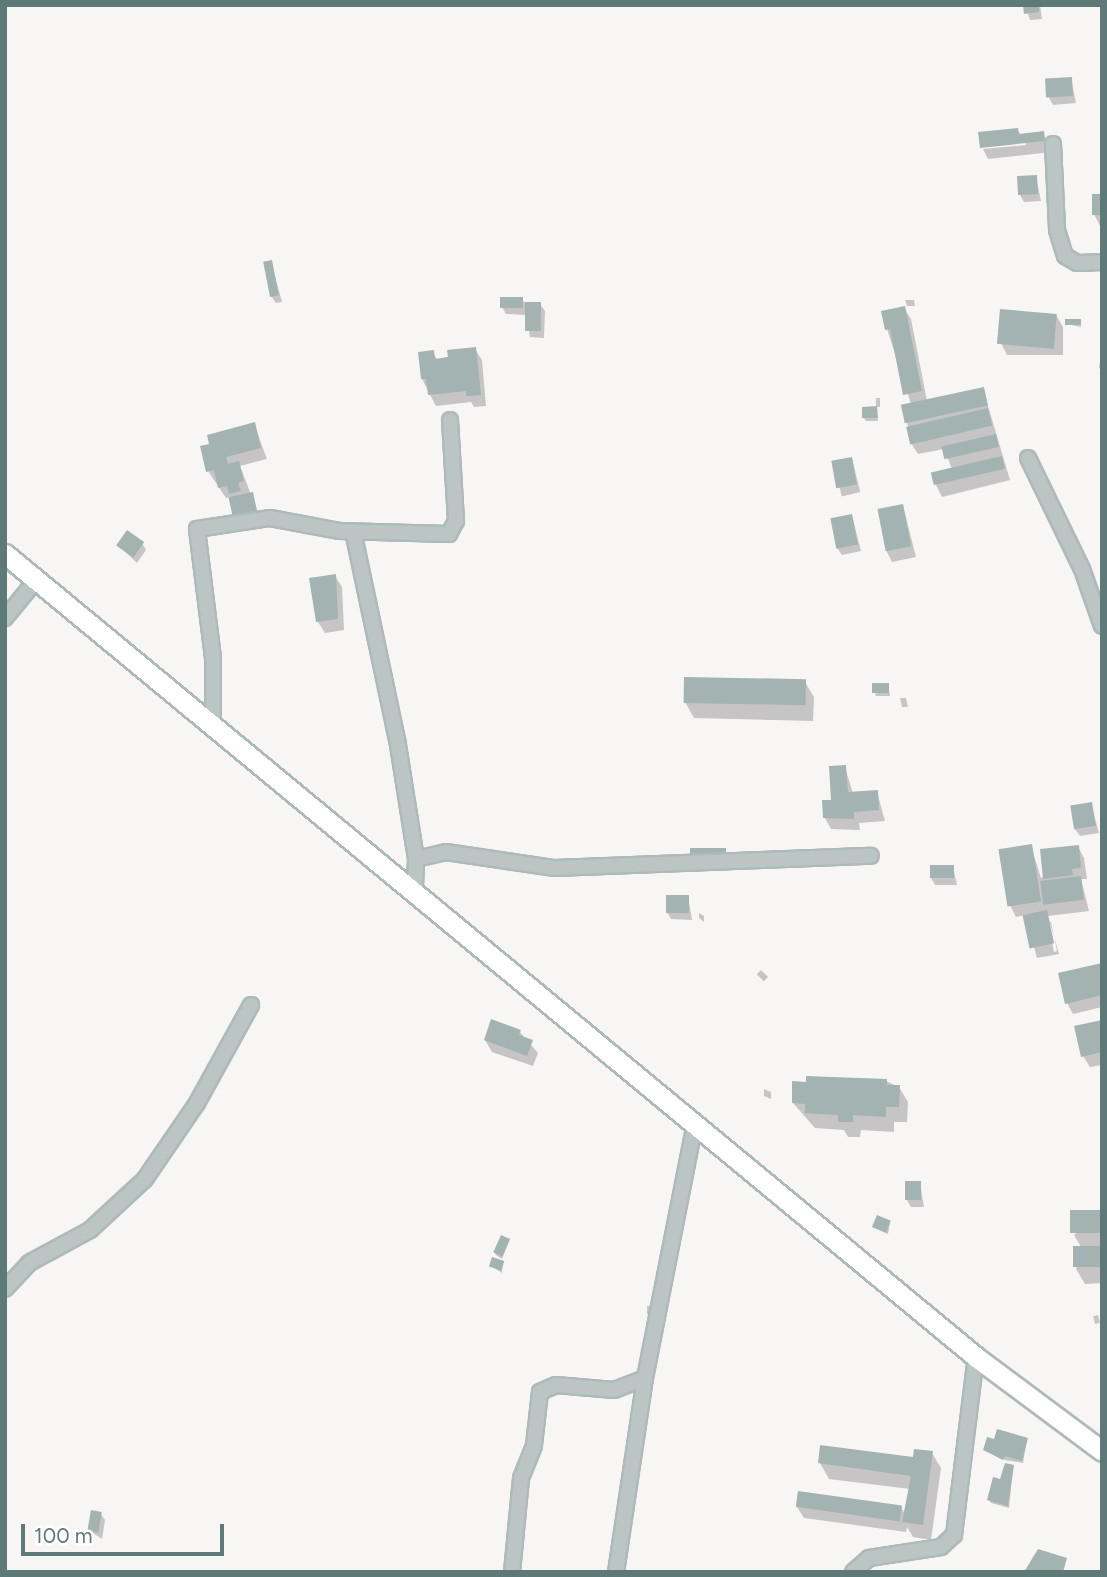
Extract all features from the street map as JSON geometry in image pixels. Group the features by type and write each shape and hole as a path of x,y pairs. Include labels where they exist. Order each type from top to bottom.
{"street":[{"path":"1053,144 1057,230 1065,256 1077,263 1102,262"},
{"path":"213,723 213,658 197,529 270,518 353,531 453,531 450,420"},
{"path":"1028,458 1082,569 1102,626"},
{"path":"353,531 382,659 416,859 415,890"},
{"path":"5,554 415,890 976,1357 1102,1451"},
{"path":"5,618 37,579"},
{"path":"416,859 446,852 555,868 871,856"},
{"path":"5,1289 29,1263 90,1230 145,1179 197,1103 251,1004"},
{"path":"616,1572 645,1378 695,1123"},
{"path":"853,1572 869,1558 941,1547 954,1535 976,1357"},
{"path":"512,1572 521,1478 534,1446 540,1392 556,1385 621,1389 645,1378"}],"building":[{"path":"1023,5 1039,5 1039,12 1024,14"},
{"path":"1072,77 1073,96 1046,97 1045,78"},
{"path":"1018,128 1019,134 1044,131 1045,141 980,148 978,132"},
{"path":"1037,175 1038,194 1018,195 1017,176"},
{"path":"1092,194 1102,194 1102,215 1092,215"},
{"path":"272,260 279,295 270,297 263,262"},
{"path":"500,297 523,297 523,308 500,308"},
{"path":"525,302 541,302 541,331 525,331"},
{"path":"905,306 922,391 903,395 890,329 885,330 881,311"},
{"path":"1000,309 1057,314 1054,349 997,344"},
{"path":"1065,319 1081,319 1081,325 1065,325"},
{"path":"476,347 481,395 466,396 466,391 428,395 426,379 421,379 418,352 434,350 435,359 448,357 447,350"},
{"path":"984,387 988,406 905,423 901,405"},
{"path":"877,406 878,418 862,418 862,407"},
{"path":"988,408 992,426 910,444 906,427"},
{"path":"255,422 261,448 226,457 228,464 239,461 244,481 238,483 241,491 229,494 227,486 218,488 214,470 206,472 200,446 209,444 207,435"},
{"path":"996,434 999,447 944,459 941,447"},
{"path":"1002,456 1005,469 934,485 931,472"},
{"path":"852,457 857,485 836,488 831,461"},
{"path":"253,492 257,511 232,516 229,497"},
{"path":"903,504 911,546 886,551 877,509"},
{"path":"852,514 858,544 836,549 830,518"},
{"path":"127,530 144,542 133,558 116,546"},
{"path":"336,574 338,619 316,622 309,578"},
{"path":"684,677 806,679 806,705 684,703"},
{"path":"872,683 889,683 889,693 872,693"},
{"path":"846,765 848,792 878,790 879,810 854,812 854,819 823,818 822,800 831,800 829,766"},
{"path":"1092,802 1096,826 1074,829 1070,805"},
{"path":"1032,844 1041,901 1007,907 998,849"},
{"path":"1079,845 1081,868 1072,869 1073,875 1043,879 1040,849"},
{"path":"690,848 726,848 726,859 690,859"},
{"path":"930,865 954,865 954,878 930,878"},
{"path":"1081,876 1084,900 1043,905 1040,881"},
{"path":"666,895 689,895 689,913 666,913"},
{"path":"1047,910 1054,943 1030,948 1023,915"},
{"path":"1102,963 1102,995 1065,1004 1058,973"},
{"path":"491,1019 521,1030 519,1035 533,1040 527,1056 484,1040"},
{"path":"1102,1020 1102,1052 1081,1057 1074,1026"},
{"path":"806,1076 887,1079 887,1085 900,1085 899,1107 886,1107 886,1117 853,1115 853,1122 838,1122 838,1115 805,1113 805,1104 792,1103 792,1081 806,1082"},
{"path":"905,1181 921,1181 921,1200 905,1200"},
{"path":"1070,1210 1102,1210 1102,1233 1070,1233"},
{"path":"877,1215 891,1221 886,1233 872,1227"},
{"path":"501,1235 510,1239 502,1256 493,1252"},
{"path":"1073,1246 1102,1246 1102,1267 1073,1267"},
{"path":"492,1257 504,1261 501,1271 489,1267"},
{"path":"997,1429 1028,1438 1022,1461 1005,1456 1004,1460 983,1450 987,1437 994,1439"},
{"path":"820,1445 913,1457 914,1449 933,1451 923,1525 902,1522 911,1476 818,1463"},
{"path":"1005,1463 1014,1465 1008,1506 987,1500 993,1477 1000,1479"},
{"path":"798,1491 902,1506 900,1521 796,1507"},
{"path":"91,1510 102,1512 98,1533 87,1531"},
{"path":"1038,1549 1067,1558 1063,1572 1024,1572"}]}
